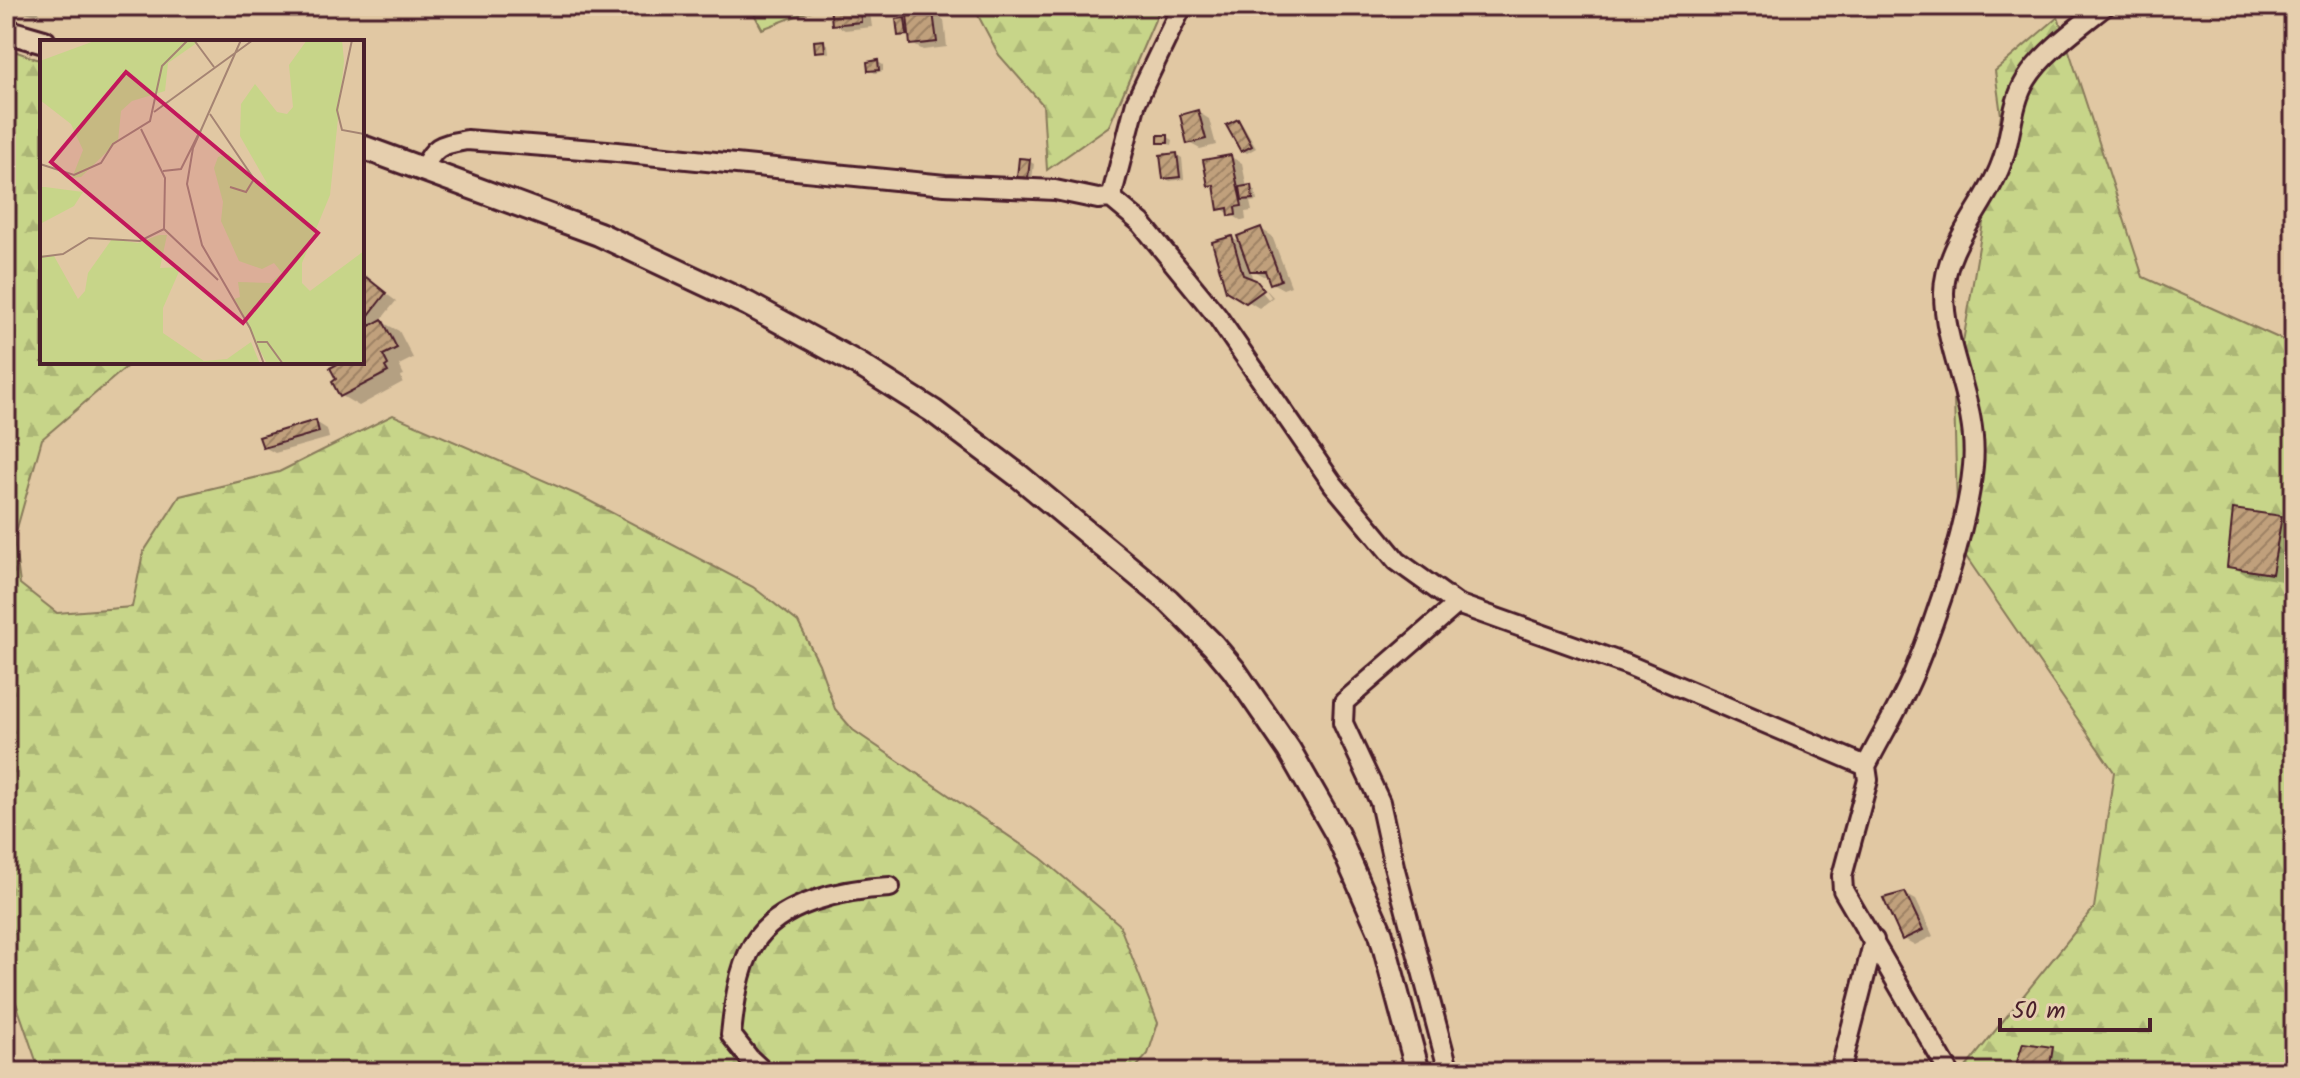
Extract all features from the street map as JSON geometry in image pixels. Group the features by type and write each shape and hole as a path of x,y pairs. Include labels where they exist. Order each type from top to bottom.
{"street":[{"path":"1111,198 1136,102 1182,6"},
{"path":"1949,1072 1843,890 1842,876 1868,780 1866,766 1913,676 1952,563 1970,490 1974,462 1971,413 1945,318 1944,290 1948,267 1963,235 1989,194 2002,163 2013,115 2026,80 2059,42 2105,6"},
{"path":"6,31 40,41"},
{"path":"423,170 431,151 467,140 945,185 1055,190 1098,199 1111,198 1141,223 1217,316 1333,484 1397,561 1457,604 1628,665 1866,766"},
{"path":"364,148 599,234 748,304 860,365 933,411 1019,476 1168,600 1234,670 1289,750 1337,834 1381,934 1418,1072"},
{"path":"1449,1072 1380,802 1343,723 1344,702 1457,604"},
{"path":"764,1072 731,1035 741,976 753,944 783,913 823,897 890,887"},
{"path":"1840,1072 1874,940"}],"green space":[{"path":"750,6 816,6 762,29"},
{"path":"973,6 1161,6 1109,126 1047,170 1043,105 999,55"},
{"path":"2058,17 2143,277 2294,345 2294,1072 1962,1072 2094,908 2114,772 1958,545 1954,396 2001,115 1995,71"},
{"path":"6,48 40,60 40,364 130,364 42,439 14,539 20,584 57,613 132,607 143,553 180,496 279,472 393,415 582,497 753,587 798,622 819,664 835,709 853,730 1041,858 1119,924 1158,1023 1148,1054 1132,1072 782,1072 764,1069 753,1072 40,1072 6,974"}],"building":[{"path":"830,6 860,6 861,22 832,25"},
{"path":"933,12 937,42 910,45 907,15"},
{"path":"905,18 907,35 898,36 896,19"},
{"path":"824,40 825,51 815,52 814,41"},
{"path":"878,60 879,70 868,71 867,62"},
{"path":"1198,110 1206,139 1187,144 1180,115"},
{"path":"1238,119 1252,146 1241,152 1226,125"},
{"path":"1158,135 1168,135 1168,143 1158,143"},
{"path":"1177,153 1180,177 1163,179 1160,155"},
{"path":"1231,155 1242,206 1235,207 1236,215 1229,216 1228,208 1218,210 1214,185 1208,186 1203,160"},
{"path":"1019,158 1030,159 1028,178 1017,177"},
{"path":"1251,185 1253,199 1242,200 1240,187"},
{"path":"1261,227 1281,280 1270,284 1265,271 1250,271 1237,236"},
{"path":"1232,236 1243,275 1256,280 1264,290 1246,303 1226,291 1212,242"},
{"path":"366,277 386,293 364,321"},
{"path":"382,319 397,348 383,355 388,372 340,397 332,382 336,379 330,368 337,364 364,364 364,350 367,348 364,329"},
{"path":"316,420 319,432 263,448 259,437"},
{"path":"2233,509 2282,516 2272,574 2227,567"},
{"path":"1905,892 1923,930 1902,940 1883,898"},
{"path":"2023,1043 2053,1047 2049,1072 2015,1068"}]}
